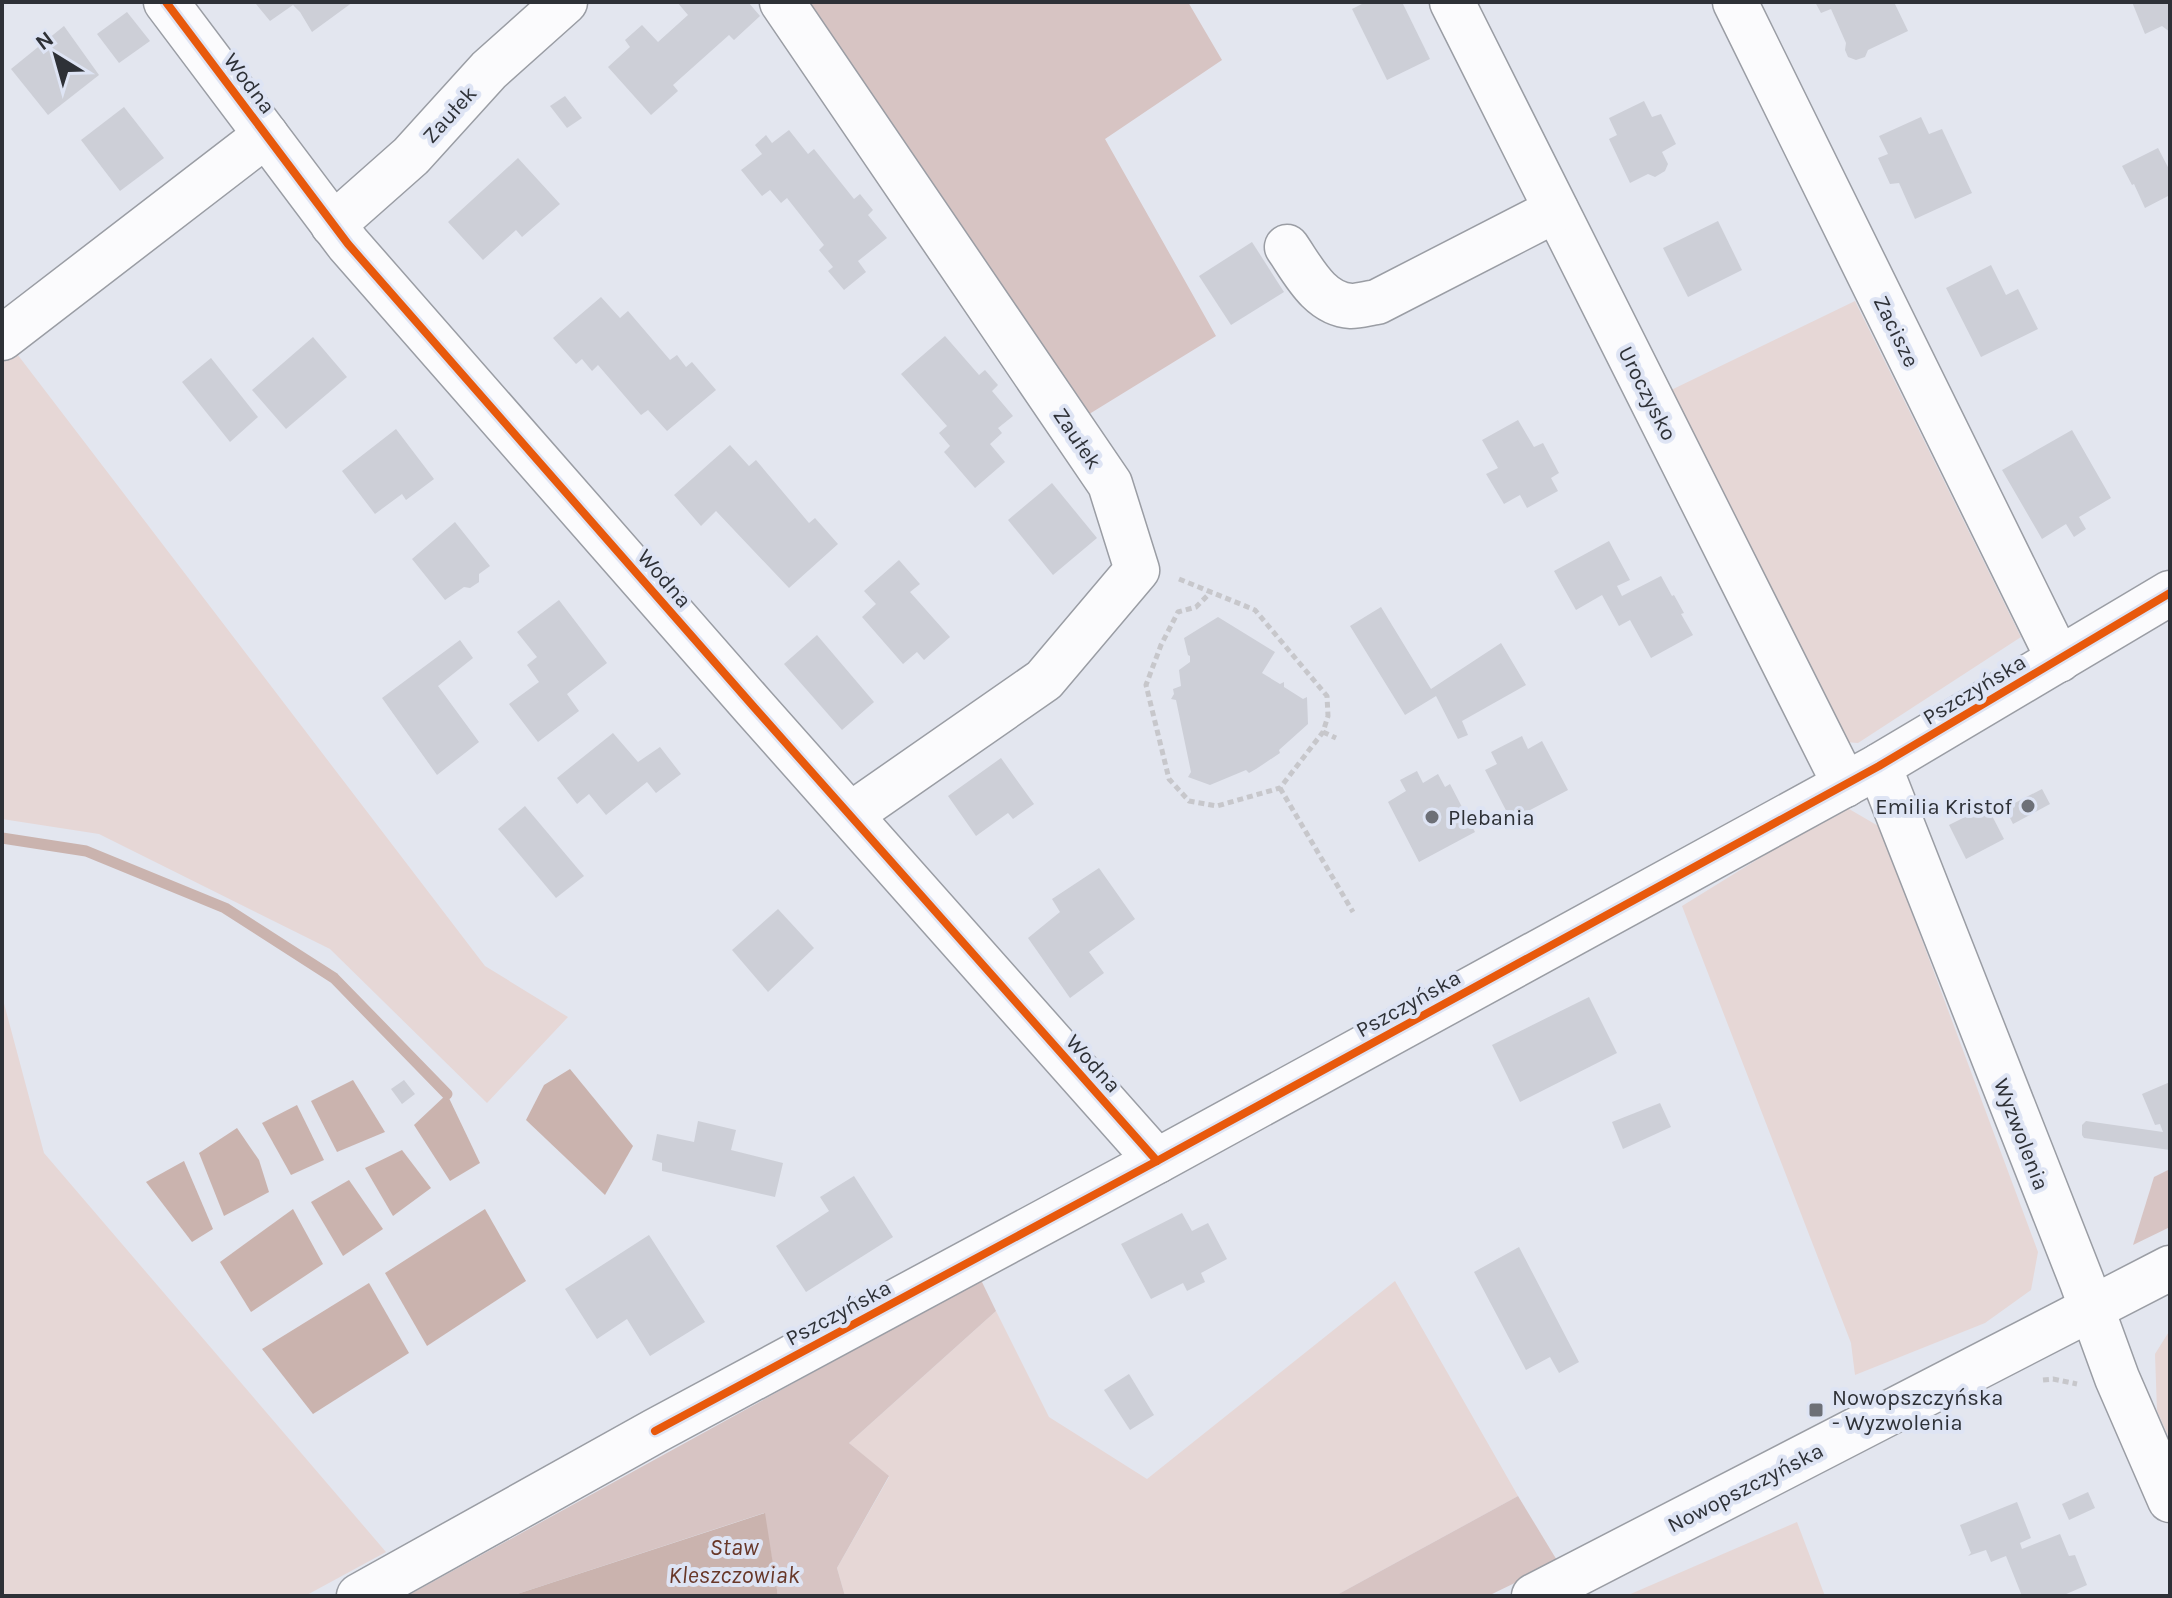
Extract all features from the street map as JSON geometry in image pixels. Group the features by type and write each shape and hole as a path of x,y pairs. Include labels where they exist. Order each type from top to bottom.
{"street":[{"name":"Wodna","path":"166,2 333,225 1157,1161"},
{"name":"Zaułek","path":"333,225 411,156 489,70 565,2"},
{"name":"Zaułek","path":"782,2 1110,484 1137,570 1044,680 850,815"},
{"name":"Uroczysko","path":"1452,2 1556,210 1862,775"},
{"name":"Zacisze","path":"1735,2 2059,660"},
{"path":"2,338 266,135"},
{"path":"1287,247 1316,289 1350,306 1377,302 1556,210"},
{"name":"Pszczyńska","path":"359,1596 655,1431 1157,1161 1862,775 2170,593"},
{"name":"Wyzwolenia","path":"1862,775 2170,1500"},
{"name":"Nowopszczyńska","path":"1534,1596 2170,1268"}],"path":[{"path":"1179,579 1211,592 1255,610 1327,696 1328,716 1323,732 1280,788 1217,806 1189,801 1169,779 1146,685 1178,612 1196,607 1211,592"},
{"path":"1323,732 1336,738"},
{"path":"1280,788 1353,912"}],"shaded area":[{"path":"800,2 1188,2 1222,60 1105,139 1216,336 1086,416"},
{"path":"1855,301 2021,637 1858,743 1832,741 1665,393"},
{"path":"11,346 485,966 568,1017 487,1103 330,949 99,834 2,819 2,353"},
{"path":"1844,806 1880,827 2038,1252 2031,1290 1985,1323 1855,1375 1851,1343 1682,906"},
{"path":"2,996 44,1153 386,1552 305,1596 2,1596"},
{"path":"2170,1169 2170,1227 2133,1245 2154,1177"},
{"path":"981,1280 996,1311 849,1443 889,1476 837,1568 845,1596 778,1596 764,1513 511,1596 407,1596"},
{"path":"1395,1281 1518,1496 1335,1596 845,1596 837,1568 889,1477 849,1443 996,1311 1049,1417 1147,1479"},
{"path":"2170,1330 2170,1440 2157,1411 2155,1354"},
{"path":"1518,1496 1558,1562 1488,1596 1335,1596"},
{"path":"1797,1522 1825,1596 1626,1596"}],"water":[{"path":"570,1069 633,1146 605,1195 526,1120 544,1085"},
{"path":"353,1080 385,1132 337,1152 311,1101"},
{"path":"447,1094 480,1163 450,1181 414,1125"},
{"path":"297,1105 324,1160 291,1175 262,1123"},
{"path":"237,1128 259,1160 269,1192 224,1216 199,1153"},
{"path":"402,1150 431,1188 393,1216 365,1168"},
{"path":"184,1161 213,1229 192,1242 146,1182"},
{"path":"349,1180 383,1229 343,1256 311,1202"},
{"path":"293,1209 323,1264 251,1312 220,1262"},
{"path":"485,1209 526,1281 427,1346 385,1273"},
{"path":"369,1283 409,1353 313,1414 262,1349"},
{"name":"Staw Kleszczowiak","path":"765,1513 778,1596 511,1596"}],"building":[{"path":"353,2 312,32 293,5 270,21 256,4"},
{"path":"677,2 748,2 760,16 734,40 729,35 673,85 678,91 651,115 608,67 630,47 625,40 642,25 658,42 688,15"},
{"path":"1366,2 1402,2 1430,59 1387,80 1352,9"},
{"path":"1815,2 1894,2 1908,31 1868,50 1865,57 1856,60 1848,57 1846,43 1831,9 1821,13"},
{"path":"2132,2 2170,2 2170,32 2162,26 2145,34"},
{"path":"127,12 150,41 119,63 97,34"},
{"path":"64,26 99,75 48,115 11,69"},
{"path":"565,96 582,118 567,128 550,106"},
{"path":"1644,101 1652,117 1661,114 1676,144 1662,152 1668,164 1665,171 1655,177 1648,174 1630,183 1609,139 1617,135 1609,118"},
{"path":"124,107 164,158 120,191 81,140"},
{"path":"1921,117 1929,134 1942,129 1972,193 1915,219 1899,183 1890,184 1878,158 1888,154 1879,136"},
{"path":"789,130 808,154 814,149 854,199 860,194 873,210 868,215 887,238 858,261 866,272 844,290 828,271 833,267 819,250 824,245 787,198 781,203 770,190 762,196 741,170 762,154 755,145 766,135 772,143"},
{"path":"2158,148 2170,171 2170,195 2145,208 2122,166"},
{"path":"518,158 560,204 522,237 516,230 483,260 448,222"},
{"path":"1718,221 1742,270 1688,297 1663,248"},
{"path":"1252,242 1284,292 1231,325 1199,276"},
{"path":"1991,265 2006,295 2018,289 2038,329 1981,357 1946,288"},
{"path":"601,297 620,318 628,311 670,360 677,355 686,367 692,362 716,390 667,431 648,410 641,415 598,365 592,371 582,359 576,364 553,338"},
{"path":"945,336 979,375 985,370 998,385 992,391 1013,416 998,428 1002,433 990,444 1005,462 975,488 944,452 950,446 939,433 947,426 901,374"},
{"path":"313,337 347,377 286,429 252,390"},
{"path":"211,358 258,417 230,442 182,382"},
{"path":"1518,420 1534,447 1543,443 1559,473 1551,478 1558,491 1527,508 1520,495 1504,504 1486,474 1498,468 1482,440"},
{"path":"396,429 434,479 406,500 402,494 375,514 342,471"},
{"path":"2072,430 2111,498 2079,517 2086,529 2074,537 2066,524 2042,539 2002,470"},
{"path":"730,445 749,466 756,460 809,523 815,518 838,544 789,588 716,511 701,526 674,495"},
{"path":"1052,483 1097,538 1053,575 1008,520"},
{"path":"455,522 490,566 479,574 479,582 470,588 464,587 445,600 412,559"},
{"path":"1609,541 1630,580 1617,586 1622,596 1661,576 1684,613 1681,614 1693,635 1651,658 1630,620 1619,626 1602,595 1576,610 1554,571"},
{"path":"899,560 920,584 910,592 950,637 924,660 917,652 903,664 862,617 876,604 864,591"},
{"path":"559,600 607,663 567,694 579,711 538,742 509,704 539,682 527,665 537,657 517,632"},
{"path":"1381,607 1431,689 1501,643 1526,685 1462,721 1468,735 1458,739 1436,696 1405,715 1350,626"},
{"path":"1218,617 1275,652 1262,673 1280,684 1284,682 1284,687 1303,699 1307,697 1308,724 1279,750 1280,753 1256,769 1210,785 1188,777 1191,772 1176,700 1171,699 1173,689 1181,686 1179,670 1190,662 1184,638"},
{"path":"817,635 874,702 842,730 784,664"},
{"path":"460,640 473,658 438,686 479,742 437,775 382,698"},
{"path":"613,733 638,762 660,747 681,774 656,793 647,782 606,815 589,794 577,804 557,778"},
{"path":"1522,736 1528,749 1542,741 1568,790 1511,820 1485,770 1497,764 1491,752"},
{"path":"1001,758 1034,804 1013,819 1008,813 976,836 948,796"},
{"name":"Plebania","path":"1417,771 1423,783 1438,774 1445,787 1450,784 1475,832 1419,862 1388,802 1406,791 1400,780"},
{"name":"Emilia Kristof","path":"2042,789 2050,804 2013,824 2005,808"},
{"path":"525,806 584,876 556,898 498,829"},
{"path":"1987,806 2004,839 1966,859 1949,825"},
{"path":"1099,868 1135,919 1089,952 1104,973 1070,998 1028,938 1060,912 1052,899"},
{"path":"778,909 814,948 768,992 732,950"},
{"path":"1589,997 1617,1053 1520,1102 1492,1045"},
{"path":"404,1080 415,1094 402,1104 391,1089"},
{"path":"2170,1082 2170,1150 2084,1138 2082,1135 2082,1125 2086,1121 2163,1132 2160,1124 2155,1125 2142,1094"},
{"path":"1660,1103 1671,1127 1623,1149 1612,1122"},
{"path":"698,1121 736,1130 731,1150 783,1163 775,1197 662,1171 662,1163 652,1160 657,1134 694,1142"},
{"path":"854,1176 893,1237 806,1292 776,1246 829,1211 820,1197"},
{"path":"1182,1213 1192,1231 1208,1223 1227,1259 1201,1273 1205,1282 1187,1291 1183,1283 1151,1299 1121,1244"},
{"path":"649,1235 705,1322 650,1356 627,1319 597,1339 565,1289"},
{"path":"1519,1247 1579,1362 1559,1373 1550,1357 1526,1370 1474,1272"},
{"path":"1129,1374 1154,1415 1130,1430 1104,1390"},
{"path":"2088,1492 2095,1508 2069,1520 2062,1504"},
{"path":"2017,1502 2031,1538 2020,1543 2022,1549 2060,1534 2069,1556 2075,1555 2087,1585 2064,1596 2022,1596 2006,1556 1991,1562 1986,1550 1968,1556 1971,1553 1960,1525"}],"waterway":[{"path":"2,838 86,851 225,908 334,978 447,1094"}],"cycle path":[{"path":"166,2 348,244 1157,1161"},
{"path":"655,1431 1157,1161 1879,766 2170,593"}],"place":[{"name":"Emilia Kristof","path":"2028,806"},
{"name":"Plebania","path":"1432,817"},
{"name":"Nowopszczyńska - Wyzwolenia","path":"1816,1410"}]}
